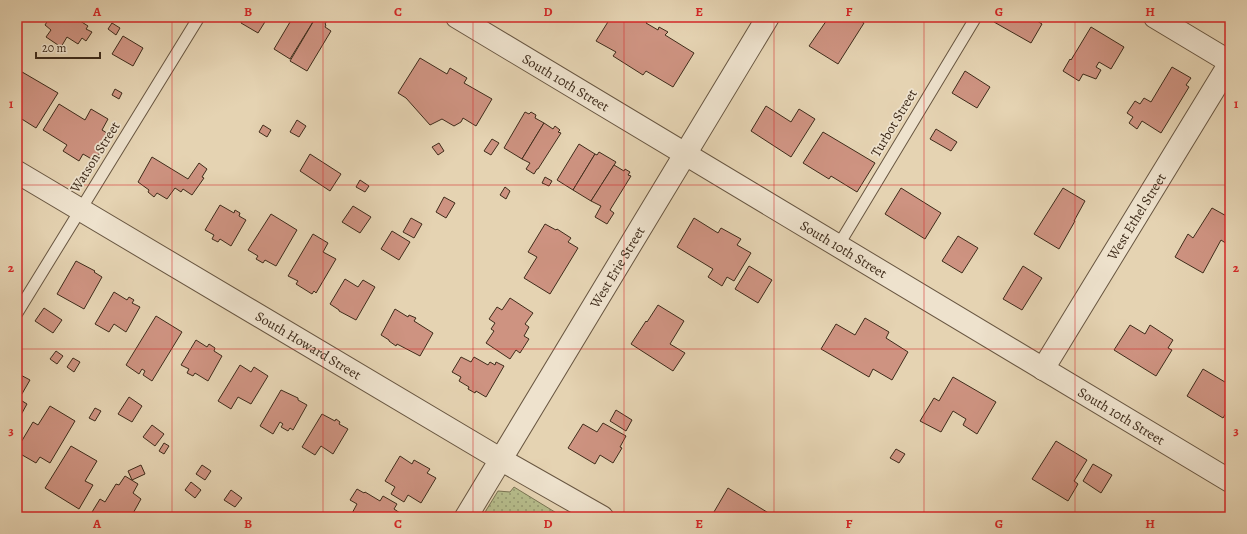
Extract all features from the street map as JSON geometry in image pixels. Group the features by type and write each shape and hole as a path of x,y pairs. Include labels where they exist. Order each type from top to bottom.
{"street":[{"name":"South 10th Street","path":"457,17 1230,481"},
{"name":"West Erie Street","path":"466,517 768,17"},
{"path":"1155,17 1230,62"},
{"name":"West Ethel Street","path":"1043,369 1230,62"},
{"name":"South Howard Street","path":"17,172 500,459 602,517"}],"lane":[{"name":"Watson Street","path":"17,313 199,17"},
{"name":"Turbot Street","path":"838,246 976,17"}],"green space":[{"path":"514,487 563,517 482,517 498,491 510,492"}],"building":[{"path":"50,17 78,17 77,19 88,26 86,29 92,32 86,41 82,38 78,44 67,37 61,47 46,37 51,30 45,25"},
{"path":"234,17 244,17 241,22"},
{"path":"244,17 268,17 258,33 241,23"},
{"path":"293,17 316,17 290,59 274,49"},
{"path":"316,17 329,17 325,27 331,31 307,71 290,61"},
{"path":"611,17 643,17 648,20 646,23 658,30 659,27 668,32 665,35 694,53 673,87 646,71 643,75 613,56 616,52 596,41"},
{"path":"712,17 721,17 719,21"},
{"path":"829,17 855,17 864,23 838,64 809,46"},
{"path":"997,17 1031,17 1042,24 1031,43 994,22"},
{"path":"112,23 120,28 116,35 108,29"},
{"path":"1091,27 1124,47 1111,69 1099,62 1096,67 1101,70 1096,79 1083,74 1079,81 1063,71"},
{"path":"123,36 143,48 133,66 112,54"},
{"path":"420,58 447,74 450,68 467,78 464,83 492,99 476,126 463,118 461,122 454,126 442,119 430,125 406,98 398,93"},
{"path":"1172,67 1191,78 1186,85 1189,87 1161,133 1142,121 1137,129 1129,123 1133,117 1127,113 1135,101 1140,104 1144,98 1151,102"},
{"path":"17,69 58,93 36,128 17,116"},
{"path":"965,71 990,87 977,108 952,93"},
{"path":"115,89 122,93 119,99 112,95"},
{"path":"59,104 85,120 91,109 108,119 102,130 110,135 95,161 83,154 79,161 63,151 67,145 43,130"},
{"path":"766,106 791,122 799,109 815,119 791,157 751,131"},
{"path":"525,112 529,114 531,112 536,115 535,118 544,123 522,159 504,148"},
{"path":"297,120 306,126 299,137 290,132"},
{"path":"544,123 553,129 555,126 560,130 558,132 561,133 534,174 526,169 530,163 522,159"},
{"path":"263,125 271,130 267,137 259,132"},
{"path":"936,129 957,142 951,151 930,139"},
{"path":"823,132 875,163 857,192 831,176 829,179 803,163"},
{"path":"1230,138 1230,147 1226,145"},
{"path":"492,139 499,143 491,155 484,151"},
{"path":"439,143 444,151 438,155 432,147"},
{"path":"579,144 595,154 573,190 557,180"},
{"path":"599,152 616,162 591,201 573,190 595,154 597,155"},
{"path":"310,154 341,174 330,191 300,171"},
{"path":"152,157 188,179 199,163 207,169 202,177 204,178 192,195 183,189 181,192 175,188 167,199 157,193 154,197 148,192 149,190 138,182"},
{"path":"614,165 624,171 625,169 630,172 628,175 631,176 610,210 614,213 607,224 595,217 601,206 591,201"},
{"path":"545,177 552,181 549,186 542,183"},
{"path":"360,180 369,186 365,192 356,187"},
{"path":"505,187 510,191 506,199 500,195"},
{"path":"901,188 941,213 925,239 885,214"},
{"path":"1063,188 1085,201 1059,249 1034,234"},
{"path":"444,197 455,203 446,218 436,212"},
{"path":"220,205 234,213 235,210 240,213 239,216 246,220 231,246 220,239 218,242 212,239 214,235 205,230"},
{"path":"353,206 371,217 360,233 342,222"},
{"path":"1212,208 1230,218 1230,239 1227,244 1221,240 1203,273 1175,257 1188,234 1193,238"},
{"path":"271,214 297,230 276,266 265,260 263,263 256,259 258,256 248,250"},
{"path":"411,218 422,224 414,238 403,232"},
{"path":"694,218 718,233 721,228 741,239 737,245 751,253 734,281 727,277 722,286 708,277 713,269 677,247"},
{"path":"545,224 556,230 557,229 571,238 568,242 578,248 550,294 524,278 537,257 528,252"},
{"path":"392,231 410,242 399,260 381,249"},
{"path":"313,234 328,243 323,252 336,259 316,293 314,291 312,294 296,284 298,281 288,276"},
{"path":"958,236 978,248 962,273 942,261"},
{"path":"76,261 95,271 94,272 102,277 84,309 57,294"},
{"path":"749,266 772,280 758,303 735,289"},
{"path":"1023,266 1042,278 1022,310 1003,299"},
{"path":"345,279 358,287 363,280 375,287 356,320 339,311 330,304"},
{"path":"114,292 127,300 129,297 134,300 132,303 140,307 126,332 114,324 109,332 95,324"},
{"path":"510,298 533,313 525,324 529,327 524,336 529,339 520,353 516,350 510,359 486,343 494,331 491,329 495,323 489,319 497,307 502,310"},
{"path":"658,305 684,321 670,344 685,353 673,371 631,344"},
{"path":"44,308 62,320 53,333 35,321"},
{"path":"395,309 408,317 409,315 416,318 414,321 433,333 420,356 397,344 396,346 381,335"},
{"path":"156,316 182,332 152,381 143,375 145,371 142,369 139,374 126,365"},
{"path":"865,318 889,332 886,338 908,352 892,380 873,369 869,377 821,349 836,324 855,335"},
{"path":"1130,325 1145,334 1150,325 1173,340 1168,348 1172,350 1156,376 1114,350"},
{"path":"196,340 207,347 209,344 215,348 214,351 222,356 208,381 195,373 193,376 187,373 189,369 181,365"},
{"path":"56,351 63,356 57,364 50,359"},
{"path":"461,357 471,362 474,357 488,365 490,362 495,365 496,362 504,366 486,397 476,391 475,393 468,389 469,387 459,381 461,377 452,372"},
{"path":"73,358 80,362 74,372 67,367"},
{"path":"240,365 251,372 254,367 268,376 251,404 238,397 231,409 218,401"},
{"path":"1203,369 1230,385 1230,407 1223,418 1187,396"},
{"path":"17,373 30,380 19,399 27,404 17,422"},
{"path":"953,377 996,402 977,434 963,425 966,419 953,411 941,432 920,421 934,398 939,401"},
{"path":"281,390 298,398 298,400 307,405 293,430 290,428 288,431 281,427 283,424 280,422 273,434 260,426"},
{"path":"129,397 142,406 132,422 118,414"},
{"path":"50,406 75,421 50,463 40,457 36,463 17,452 17,449 33,422 38,425"},
{"path":"95,408 101,411 95,421 89,418"},
{"path":"616,410 632,420 626,431 610,421"},
{"path":"322,414 335,421 336,419 340,422 339,424 348,429 333,454 321,446 315,455 302,447"},
{"path":"603,423 626,436 620,447 622,448 613,463 600,455 595,464 568,448 583,424 597,432"},
{"path":"152,425 164,434 155,446 143,437"},
{"path":"1056,441 1087,460 1074,481 1078,484 1068,501 1032,479"},
{"path":"164,443 169,446 164,454 159,451"},
{"path":"71,446 97,461 85,481 93,485 79,509 45,488"},
{"path":"896,449 905,454 899,463 890,458"},
{"path":"400,456 412,464 414,460 430,469 427,473 436,478 421,503 408,495 404,502 391,494 395,487 385,481"},
{"path":"1093,464 1112,475 1101,493 1083,481"},
{"path":"141,465 145,474 132,480 128,471"},
{"path":"202,465 211,471 205,480 196,474"},
{"path":"125,476 138,484 133,493 141,499 131,517 89,517 100,499 105,502 116,484 119,485"},
{"path":"191,482 201,490 195,498 185,490"},
{"path":"728,488 775,517 711,517"},
{"path":"357,489 380,501 383,496 397,504 394,509 406,517 350,517 357,504 350,500"},
{"path":"231,490 242,498 235,507 224,500"}]}
